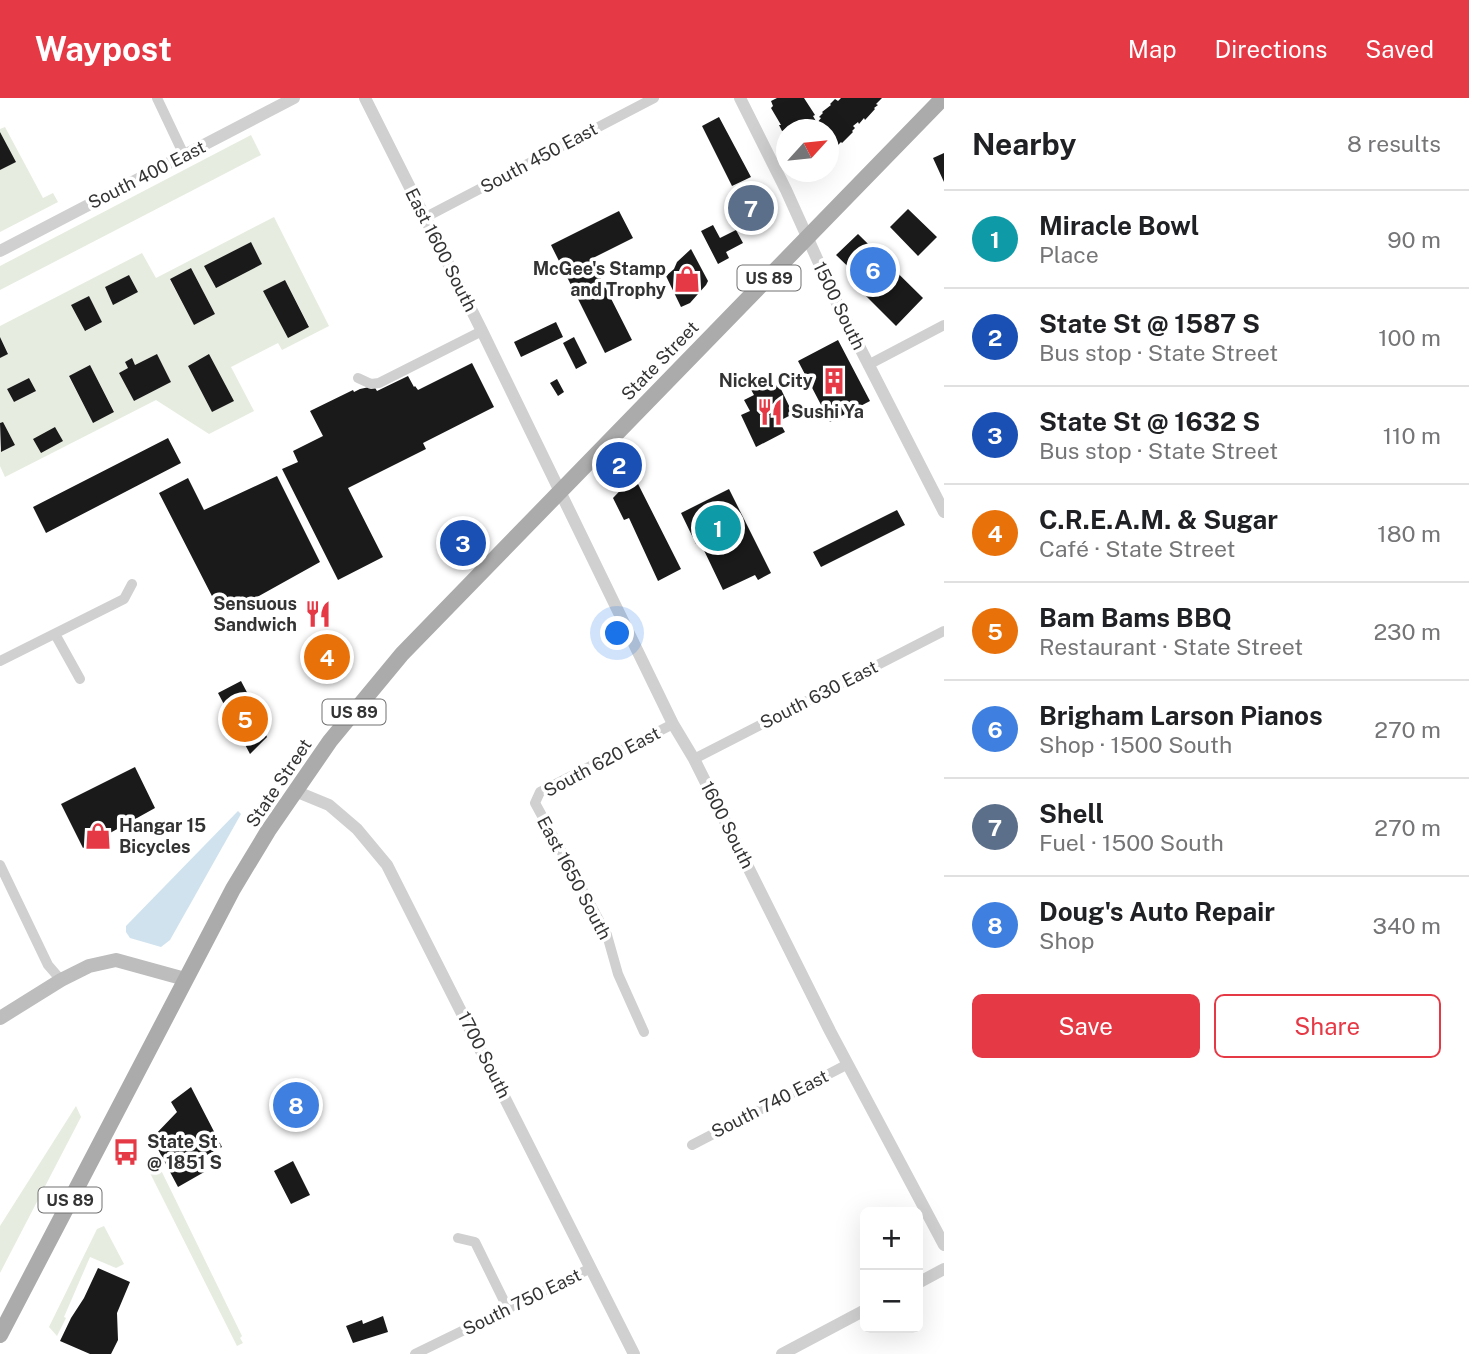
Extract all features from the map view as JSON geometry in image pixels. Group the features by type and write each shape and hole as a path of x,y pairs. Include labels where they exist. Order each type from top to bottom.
{"main road":[{"name":"State Street","path":"0,1335 233,889 268,831 330,741 402,654 943,98"},
{"path":"0,1017 89,966 116,960 186,979"}],"street":[{"path":"157,98 184,156"},
{"name":"South 400 East","path":"0,251 294,98"},
{"name":"East 1600 South","path":"365,98 516,402"},
{"name":"South 450 East","path":"424,218 654,98"},
{"name":"1500 South","path":"740,98 786,190 837,303 944,512"},
{"path":"868,365 944,325"},
{"path":"358,377 371,384 379,383 482,331"},
{"name":"1600 South","path":"516,402 673,724 694,759 848,1064 944,1245"},
{"path":"0,661 124,599 132,583"},
{"name":"South 630 East","path":"694,759 944,631"},
{"path":"55,634 80,679"},
{"name":"South 620 East","path":"535,803 540,792 673,724"},
{"name":"1700 South","path":"295,791 328,804 357,829 387,865 634,1354"},
{"name":"East 1650 South","path":"535,803 607,936 618,974 644,1032"},
{"path":"0,866 48,965 61,980"},
{"name":"South 740 East","path":"692,1145 848,1064"},
{"path":"458,1237 475,1242 508,1309"},
{"name":"South 750 East","path":"415,1354 591,1268"},
{"path":"923,1280 944,1269"},
{"path":"782,1354 860,1313"}],"shaded area":[{"path":"5,127 43,198 53,193 58,202 0,232 0,170 15,162 0,132 0,129"},
{"path":"251,135 261,155 0,290 0,266"},
{"path":"274,217 329,326 282,350 278,343 231,367 254,411 209,434 156,400 5,477 0,466 0,449 2,452 15,445 3,422 0,423 0,358 8,353 0,337 0,326 142,253 156,278","holes":["251,242 262,264 215,287 205,266","191,268 215,314 194,325 170,280","129,275 138,292 114,304 105,288","285,280 309,326 288,337 264,291","89,296 102,322 86,331 72,305","157,354 171,382 134,401 120,373 128,368 125,362 132,358 135,365","209,355 233,401 212,412 188,366","90,365 114,411 93,423 69,377","29,378 35,392 14,402 7,389"]},
{"path":"76,1106 81,1117 0,1273 0,1226"},
{"path":"159,1166 242,1336 240,1338 243,1343 237,1346 149,1171"},
{"path":"104,1226 124,1264 116,1268 90,1257 57,1336 49,1327 97,1229"}],"water":[{"path":"238,811 241,814 170,940 161,947 130,938 126,926"}],"building":[{"path":"777,98 804,98 815,119 777,119 771,108 771,101"},
{"path":"882,98 865,120 864,118 853,126 853,132 839,144 839,119 820,119 822,112 835,99"},
{"path":"719,117 751,177 732,186 702,126"},
{"path":"0,132 16,162 0,170"},
{"path":"944,153 944,182 933,158"},
{"path":"763,191 772,208 740,224 731,207"},
{"path":"908,209 937,237 918,256 890,227"},
{"path":"619,211 633,238 591,259 632,340 605,353 551,245"},
{"path":"713,225 720,238 736,230 743,243 726,252 729,258 718,264 701,231"},
{"path":"858,234 923,298 896,326 861,291 867,285 836,255"},
{"path":"251,242 262,264 216,288 204,266"},
{"name":"McGee's Stamp and Trophy","path":"691,249 708,281 690,303 681,307 666,276"},
{"path":"191,268 215,314 194,325 170,279"},
{"path":"129,275 138,292 113,305 105,287"},
{"path":"285,280 309,327 288,338 263,291"},
{"path":"89,296 102,322 85,331 71,305"},
{"path":"556,322 563,337 521,357 514,342"},
{"path":"0,337 8,354 0,358"},
{"path":"574,337 587,363 576,369 563,343"},
{"name":"Nickel City","path":"838,340 870,401 830,422 798,361"},
{"path":"157,354 171,382 134,401 119,373 128,368 125,362 132,358 135,365"},
{"path":"209,354 234,401 212,412 188,366"},
{"path":"472,363 494,407 423,443 426,449 348,488 383,557 338,580 282,469 298,462 293,451 323,436 310,411 353,390 354,392 374,386 377,391 408,376 418,390"},
{"path":"90,365 114,412 93,423 69,376"},
{"path":"29,378 36,391 14,402 7,389"},
{"path":"557,379 564,392 558,396 550,383"},
{"name":"Sushi Ya","path":"763,379 768,388 778,383 793,414 779,421 785,432 756,447 741,415 750,411 744,400 754,395 749,386"},
{"path":"3,422 15,445 1,452 0,423"},
{"path":"55,427 63,441 41,453 33,439"},
{"path":"168,438 181,463 46,533 33,507"},
{"path":"277,476 320,562 232,611 223,594 214,600 159,493 188,478 204,510"},
{"path":"634,476 681,569 658,581 629,518 624,520 613,498"},
{"path":"729,489 771,573 758,580 755,575 723,590 700,542 696,544 681,513"},
{"path":"897,510 905,525 821,567 813,552"},
{"path":"241,681 267,737 250,754 218,693"},
{"path":"135,767 155,808 83,848 61,804"},
{"path":"310,1085 319,1102 279,1121 273,1109 289,1101 287,1096 290,1094"},
{"path":"191,1087 222,1147 199,1159 206,1171 178,1187 152,1138 177,1112 171,1102"},
{"path":"293,1161 310,1195 291,1204 274,1171"},
{"path":"98,1268 130,1282 117,1313 118,1340 111,1354 90,1354 60,1341"},
{"path":"383,1316 388,1332 353,1343 346,1326 362,1320 363,1324"}],"place":[{"name":"Shell","path":"751,208"},
{"name":"Brigham Larson Pianos","path":"873,270"},
{"name":"McGee's Stamp and Trophy","path":"687,279"},
{"name":"Nickel City","path":"834,381"},
{"name":"Sushi Ya","path":"770,412"},
{"name":"State St @ 1587 S","path":"619,465"},
{"name":"Miracle Bowl","path":"718,528"},
{"name":"State St @ 1632 S","path":"463,543"},
{"name":"Sensuous Sandwich","path":"318,614"},
{"name":"C.R.E.A.M. & Sugar","path":"327,657"},
{"name":"Bam Bams BBQ","path":"245,719"},
{"name":"Hangar 15 Bicycles","path":"98,836"},
{"name":"Doug's Auto Repair","path":"296,1105"},
{"name":"State St @ 1851 S","path":"126,1152"}]}
